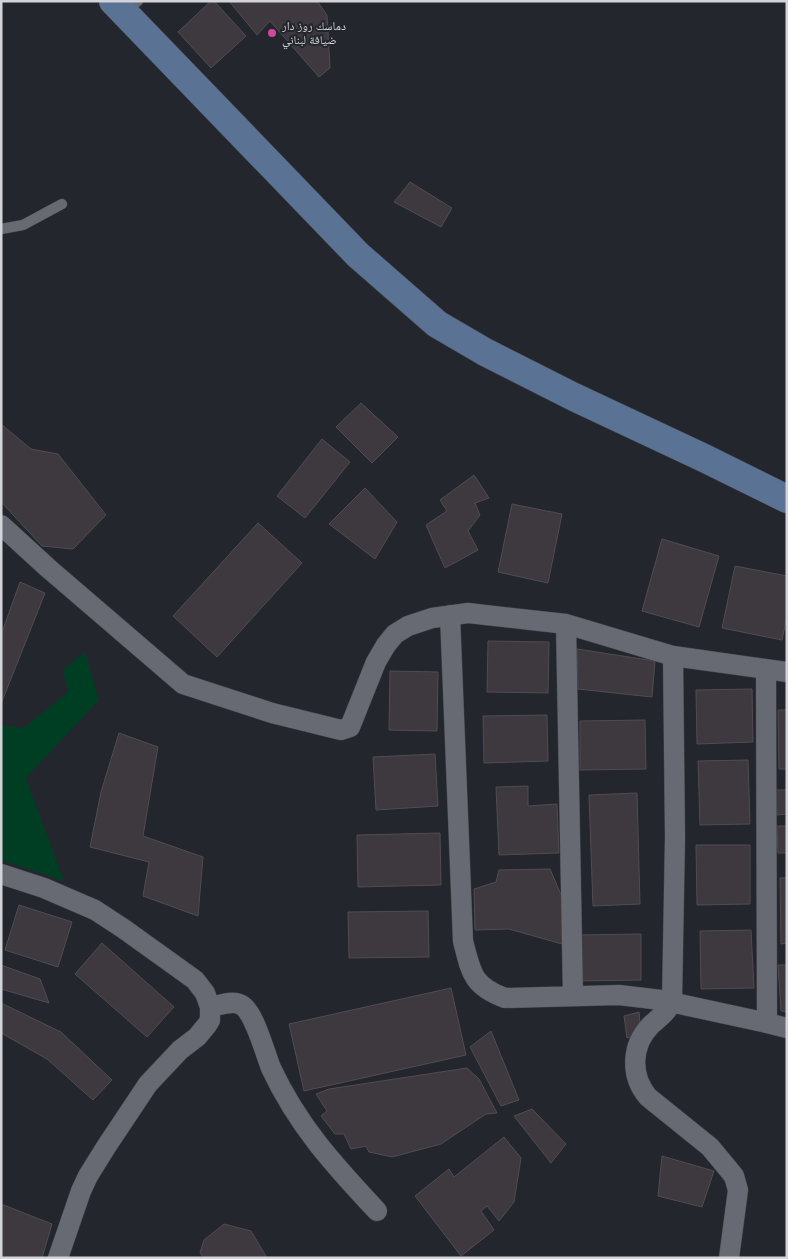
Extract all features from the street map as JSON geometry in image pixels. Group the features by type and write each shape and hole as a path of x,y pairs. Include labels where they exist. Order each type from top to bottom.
{"main road":[{"path":"125,5 358,255 437,324 486,352 574,397 787,499"}],"street":[{"path":"1,525 183,684 272,713 341,730 350,727 376,662 395,634 408,626 450,615 468,613 566,624 673,656 787,672"},
{"path":"450,615 463,941 471,970 478,982 490,992 505,998 619,995 672,1002 787,1028"},
{"path":"566,624 573,996"},
{"path":"673,656 676,837 672,1002 668,1010 651,1026 641,1041 635,1057 636,1075 641,1089 648,1097 710,1147 736,1180 738,1190 729,1258"},
{"path":"766,669 767,1023"},
{"path":"1,874 44,888 102,915 195,980 205,993 210,1007 210,1020 207,1025 148,1084 88,1176 74,1209 58,1258"},
{"path":"210,1007 229,1003 240,1004 245,1007 256,1026 271,1068 304,1128 329,1160 377,1211"}],"lane":[{"path":"1,229 23,225 62,204"}],"green space":[{"path":"85,652 99,700 26,778 64,881 1,860 1,725 24,728 68,692 63,670"}],"building":[{"path":"211,1 214,1 246,36 211,68 178,32"},
{"path":"229,1 317,1 327,15 330,68 319,77 270,21 257,35"},
{"path":"410,182 452,208 441,227 394,202"},
{"path":"361,403 398,437 372,463 336,427"},
{"path":"1,424 31,449 58,454 106,515 73,549 42,546 1,502"},
{"path":"322,439 350,462 305,518 277,496"},
{"path":"474,475 489,498 475,503 480,515 468,531 478,550 445,568 426,525 447,511 440,500"},
{"path":"365,488 397,522 375,559 329,524"},
{"path":"512,504 562,514 548,583 498,572"},
{"path":"258,523 302,563 217,657 173,616"},
{"path":"662,539 719,556 699,627 642,611"},
{"path":"735,566 787,576 787,616 782,640 722,628"},
{"path":"20,582 45,593 1,704 1,635"},
{"path":"488,641 549,642 548,693 487,692"},
{"path":"577,649 655,661 652,697 578,689"},
{"path":"390,671 438,672 437,731 389,730"},
{"path":"752,689 753,742 697,744 696,690"},
{"path":"778,710 787,710 787,769 779,769"},
{"path":"547,715 548,761 484,763 483,716"},
{"path":"645,720 646,769 580,770 580,721"},
{"path":"119,733 158,747 143,836 203,857 198,916 143,896 149,862 90,847 101,792"},
{"path":"435,754 438,806 376,810 373,757"},
{"path":"748,760 750,824 700,825 698,761"},
{"path":"528,786 528,806 557,804 559,853 499,855 496,787"},
{"path":"776,790 787,790 787,814 777,815"},
{"path":"637,793 640,904 593,906 589,795"},
{"path":"777,826 787,826 787,853 778,853"},
{"path":"440,833 441,885 358,887 357,835"},
{"path":"696,845 750,845 750,904 697,905"},
{"path":"550,869 562,897 562,944 509,929 475,930 474,889 496,882 499,870"},
{"path":"780,878 787,878 787,943 781,944"},
{"path":"19,905 72,922 58,967 5,950"},
{"path":"428,911 429,957 349,958 348,912"},
{"path":"751,930 754,988 701,989 700,931"},
{"path":"641,934 641,980 578,981 577,935"},
{"path":"102,943 174,1007 147,1037 75,974"},
{"path":"1,965 40,979 49,1003 1,989"},
{"path":"778,965 787,965 787,1012 781,1011"},
{"path":"451,988 466,1055 304,1091 289,1024"},
{"path":"1,1003 61,1032 112,1080 93,1100 47,1059 1,1033"},
{"path":"639,1012 641,1033 627,1038 624,1016"},
{"path":"491,1031 519,1100 501,1106 470,1047"},
{"path":"467,1068 479,1079 497,1113 486,1114 441,1144 392,1157 369,1152 366,1146 351,1149 344,1134 335,1134 321,1116 327,1111 316,1094 329,1089"},
{"path":"532,1109 566,1144 551,1163 514,1116"},
{"path":"504,1137 521,1158 514,1202 499,1221 487,1206 481,1211 494,1230 461,1256 415,1196 449,1169 454,1177"},
{"path":"662,1156 714,1171 702,1207 658,1196"},
{"path":"1,1204 52,1224 42,1258 1,1258"},
{"path":"224,1224 251,1231 267,1258 204,1258 200,1253 204,1240"}],"place":[{"name":"دماسك روز دار ضيافة لبناني","path":"272,33"}]}
